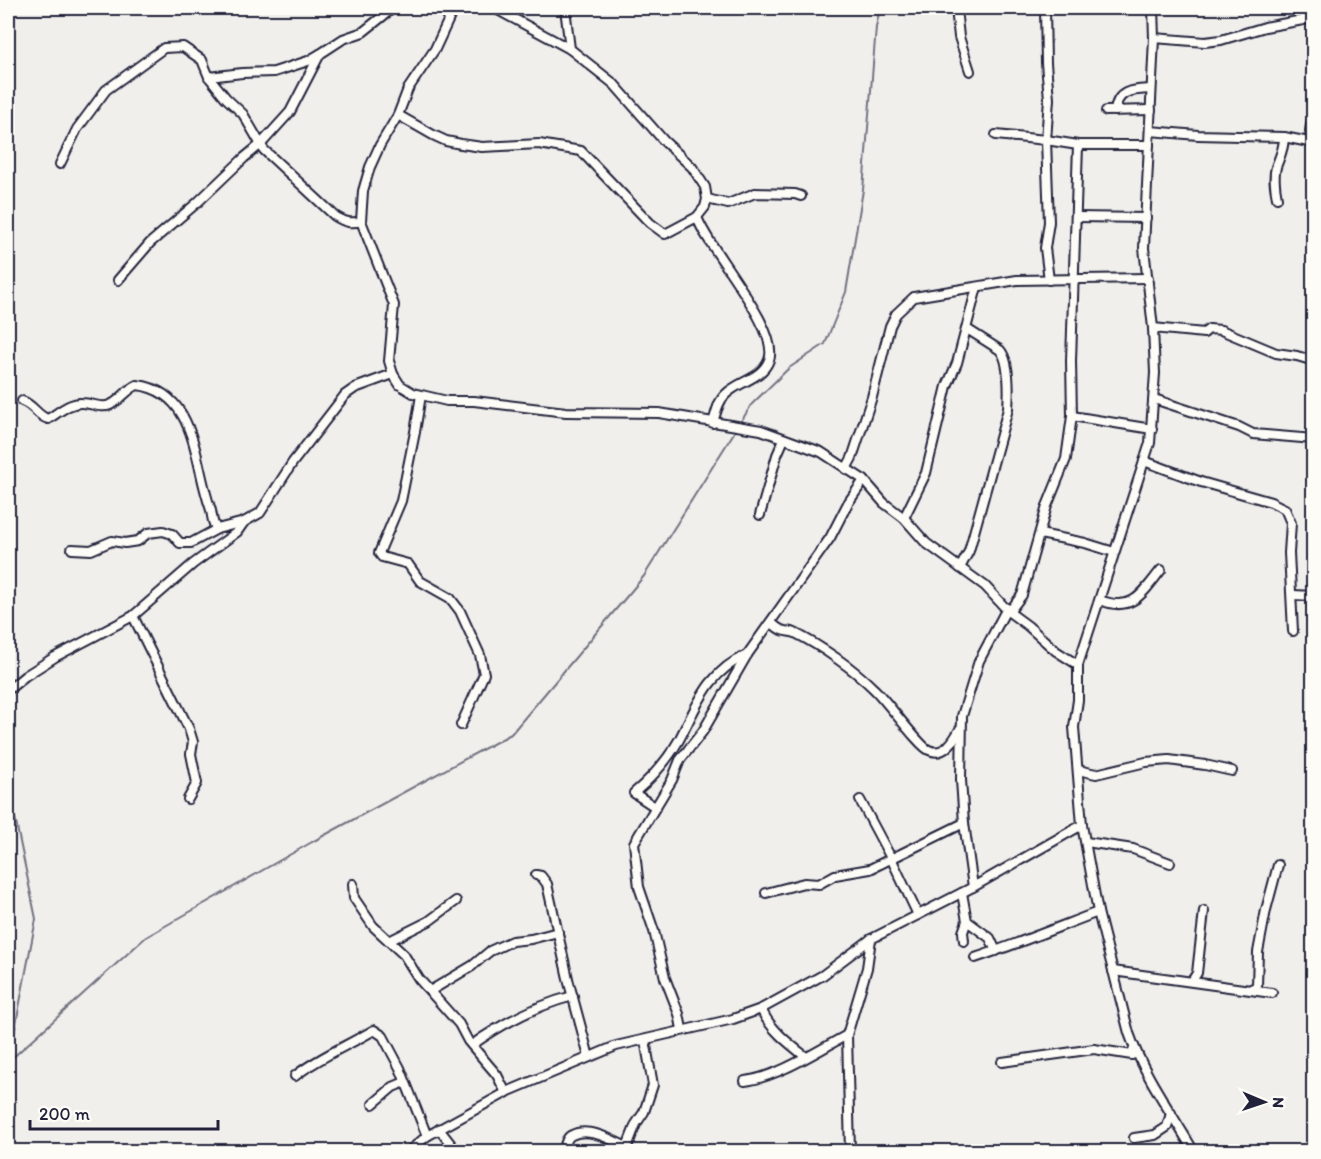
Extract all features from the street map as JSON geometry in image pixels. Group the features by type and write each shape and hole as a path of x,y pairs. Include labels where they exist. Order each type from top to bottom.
{"street":[{"path":"209,77 274,72 308,61 343,39 363,32 393,8"},
{"path":"454,8 435,49 408,89 398,115 370,167 363,191 361,221 394,305 389,361 400,385 413,393 447,401 474,401 492,405 566,412 659,413 761,430 821,452 864,480 884,503 904,518 926,543 985,586 1008,610 1056,651 1078,665"},
{"path":"398,115 446,141 461,144 482,147 539,144 581,151 650,223 665,234 697,217 705,207 707,199 705,187 692,167 664,141 614,84 570,49 494,8"},
{"path":"565,8 570,49"},
{"path":"956,8 959,37 970,71"},
{"path":"1045,8 1049,99 1046,140 1049,222 1045,248 1049,280"},
{"path":"1154,8 1144,248 1153,328 1155,373 1152,429 1150,443 1078,665 1078,700 1074,727 1082,825 1098,912 1134,1048 1194,1152"},
{"path":"1154,38 1213,41 1265,27 1314,18"},
{"path":"60,164 77,129 106,90 164,48 183,47 202,60 209,77 225,98 243,114 264,150 325,208 343,221 352,223 361,221"},
{"path":"118,280 150,243 261,144 290,111 320,54"},
{"path":"1150,110 1110,111 1125,91 1152,90"},
{"path":"1150,131 1198,135 1284,137 1313,142 1310,132 1314,108"},
{"path":"996,135 1078,145 1149,145"},
{"path":"1277,198 1276,168 1284,150 1284,137"},
{"path":"973,887 964,823 960,728 965,703 979,661 1008,610 1022,595 1047,506 1066,459 1072,416 1071,361 1076,279 1078,145"},
{"path":"707,199 728,204 754,193 767,192 801,196"},
{"path":"697,217 711,244 761,322 768,335 770,351 770,358 765,368 752,379 727,393 720,402 713,423"},
{"path":"1077,217 1146,219"},
{"path":"846,469 865,418 885,342 896,314 914,297 1017,280 1148,278"},
{"path":"904,518 926,473 947,386 957,363 977,287"},
{"path":"1153,328 1204,333 1209,329 1221,330 1266,350 1314,361"},
{"path":"960,568 969,552 1009,400 1005,355 967,329"},
{"path":"72,549 91,550 112,541 125,543 138,541 148,533 163,531 172,534 180,543 191,543 217,529 244,522 260,513 293,462 345,395 355,388 393,374"},
{"path":"22,401 29,403 41,417 48,419 82,402 103,407 110,405 124,392 137,385 161,394 181,411 190,429 204,494 211,511 213,524 217,529"},
{"path":"421,395 416,432 401,501 379,554 382,557 408,564 420,581 450,598 470,628 484,674 460,725"},
{"path":"1154,399 1239,427 1253,434 1314,439"},
{"path":"1072,416 1152,429"},
{"path":"760,515 777,454 784,439"},
{"path":"1144,461 1201,482 1281,505 1285,509 1291,523 1289,553 1293,595 1293,631"},
{"path":"682,1029 679,1014 665,978 654,931 644,907 638,881 634,843 672,780 680,760 703,731 747,655 830,538 848,503 864,480"},
{"path":"8,690 55,657 133,616 193,564 237,532 244,522"},
{"path":"1040,534 1085,543 1113,552"},
{"path":"1100,600 1117,606 1126,605 1143,592 1161,570"},
{"path":"1293,595 1314,596"},
{"path":"133,616 189,729 193,742 191,754 197,783 188,799"},
{"path":"771,622 782,630 794,632 824,649 872,687 890,705 921,745 929,751 938,752 945,749 960,728"},
{"path":"655,807 634,793 667,759 709,683 734,661 747,655"},
{"path":"1078,770 1096,774 1168,760 1232,771"},
{"path":"860,800 918,915"},
{"path":"766,893 804,883 819,884 834,875 870,869 964,823"},
{"path":"408,1152 427,1136 506,1093 616,1046 733,1019 761,1009 823,975 871,939 962,893 1082,825"},
{"path":"1086,842 1133,849 1170,863"},
{"path":"1251,989 1257,986 1258,952 1278,865"},
{"path":"536,876 541,876 547,884 589,1057"},
{"path":"353,884 354,898 373,926 404,955 419,979 459,1024 472,1045 497,1075 506,1093"},
{"path":"962,893 967,921 963,932 964,941"},
{"path":"389,941 429,921 456,901"},
{"path":"1192,981 1197,973 1204,911"},
{"path":"975,957 1039,936 1052,928 1098,912"},
{"path":"967,921 990,938 996,951"},
{"path":"430,991 472,966 490,951 512,941 558,932"},
{"path":"850,1152 847,1035 867,968 871,939"},
{"path":"1113,971 1272,993"},
{"path":"472,1045 492,1031 536,1009 573,996"},
{"path":"761,1009 767,1022 806,1057"},
{"path":"295,1076 321,1058 374,1030 384,1036 427,1136"},
{"path":"745,1082 776,1072 847,1035"},
{"path":"563,1152 567,1140 572,1135 582,1133 609,1137 626,1149 636,1124 644,1113 652,1085 645,1040"},
{"path":"1002,1062 1094,1049 1132,1055 1134,1048"},
{"path":"373,1104 393,1087 405,1082"},
{"path":"1134,1138 1155,1135 1167,1127 1171,1113"},
{"path":"439,1129 457,1152"}],"waterway":[{"path":"8,1069 9,1061 146,937 312,842 511,734 644,576 752,404 789,368 825,344 846,292 863,190 876,27 880,8"},
{"path":"8,784 36,919 9,1060"}]}
